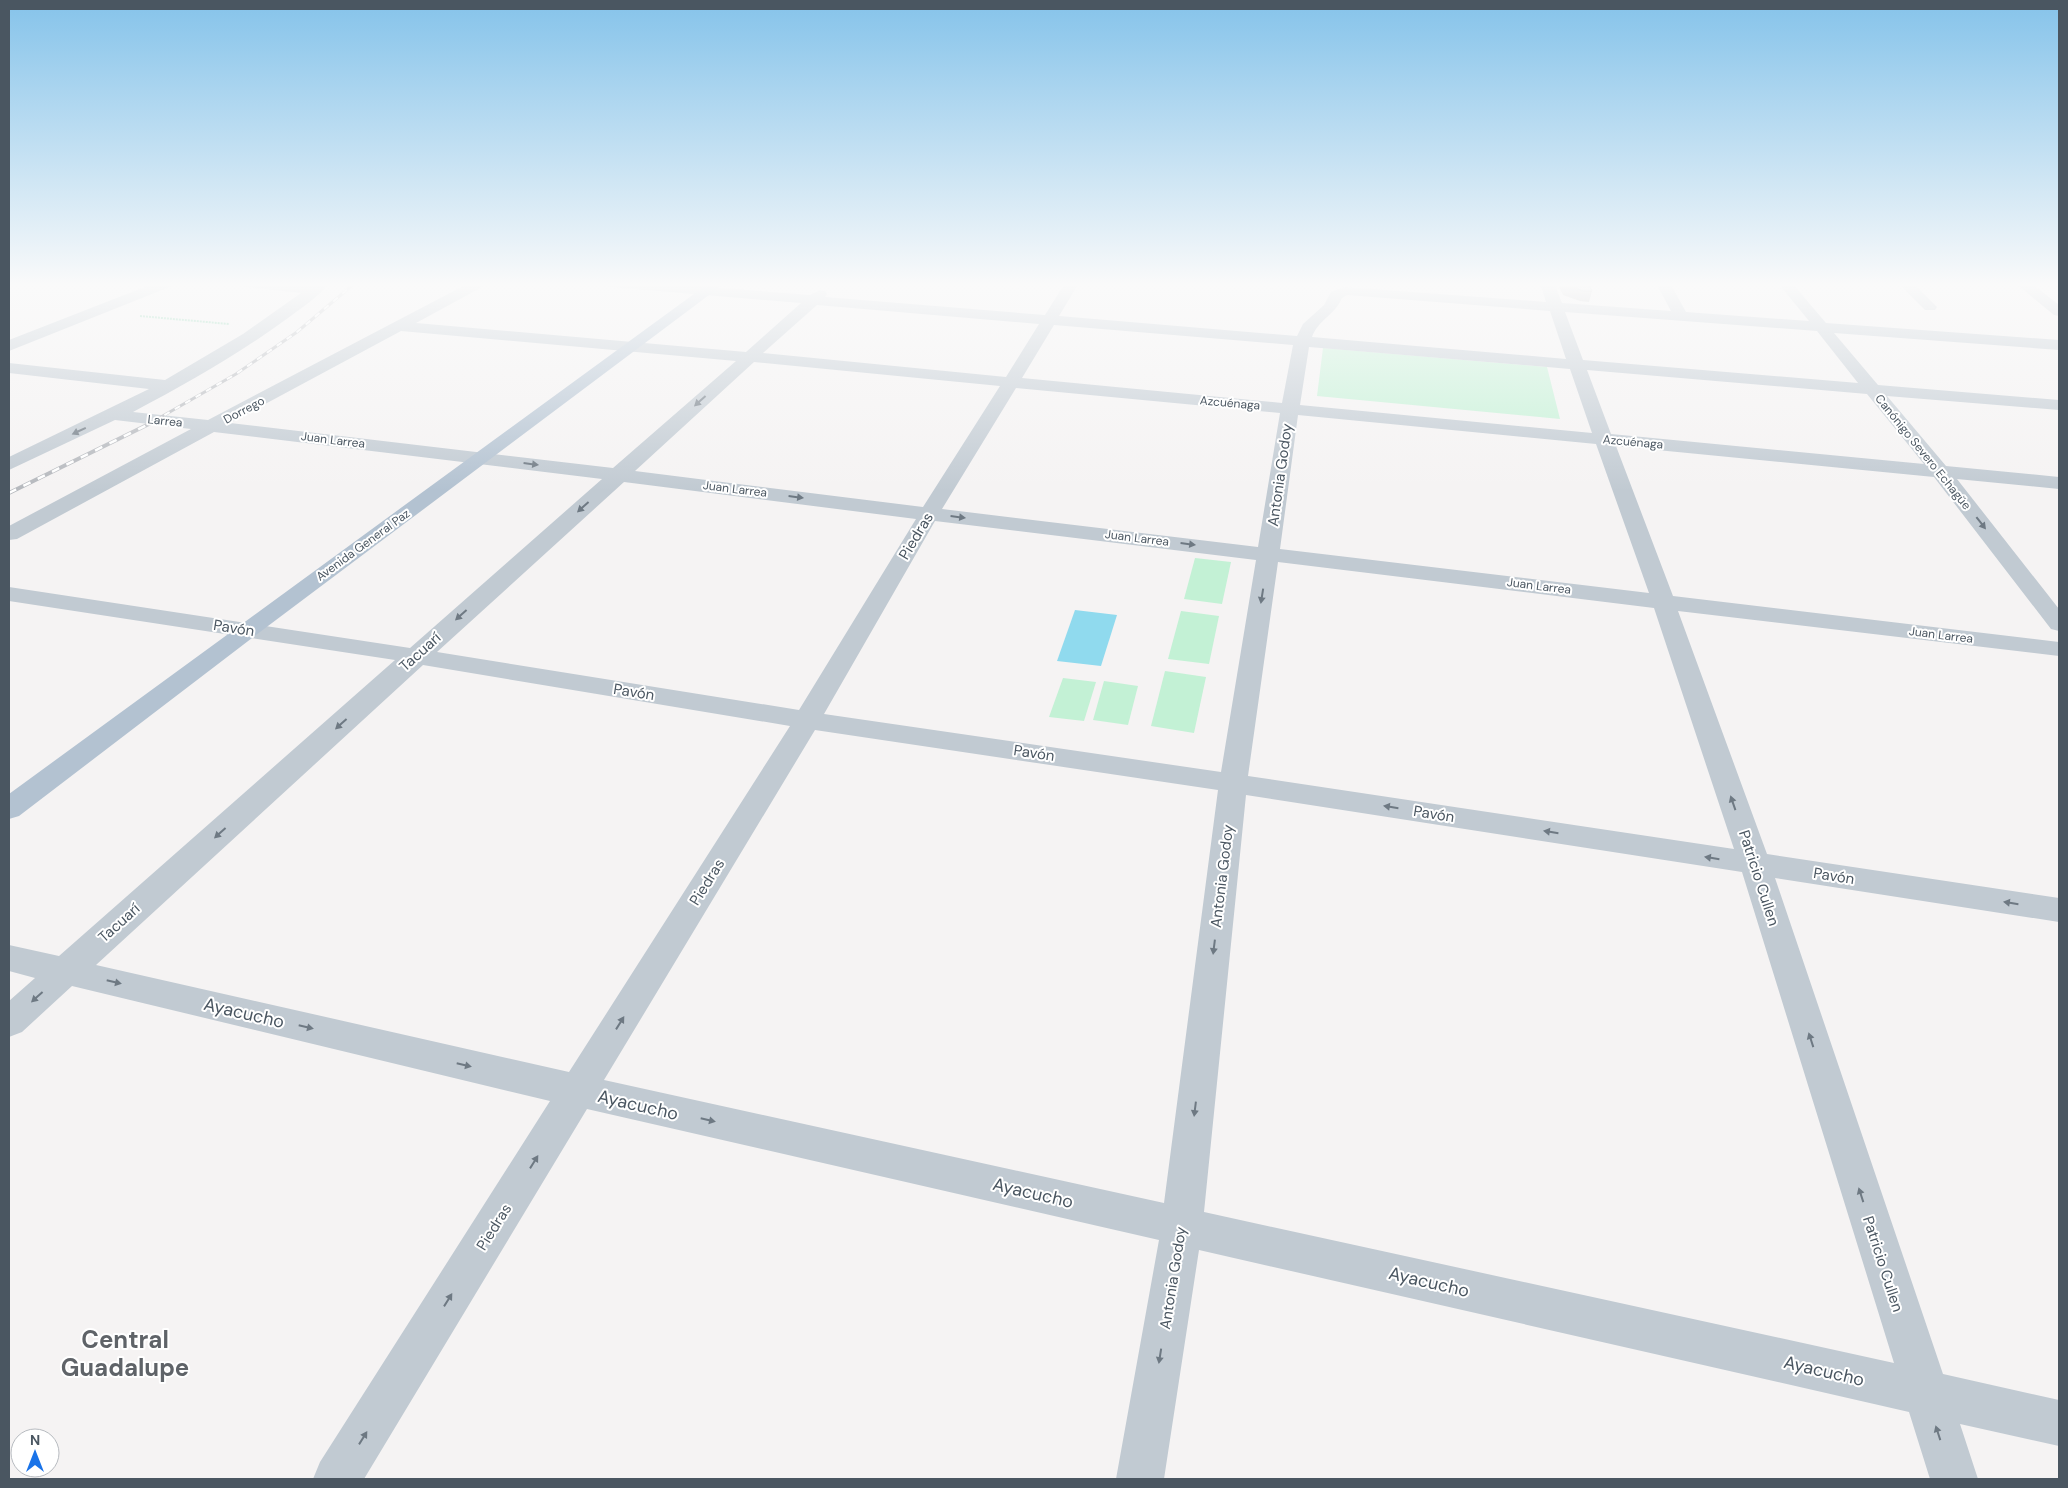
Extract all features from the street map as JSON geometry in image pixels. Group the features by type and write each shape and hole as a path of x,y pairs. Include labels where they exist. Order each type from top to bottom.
{"main road":[{"name":"Avenida General Paz","path":"9,809 247,630 623,352"}],"street":[{"path":"9,464 115,415 170,386 225,352"},
{"name":"Dorrego","path":"9,534 351,352"},
{"name":"Azcuénaga","path":"695,352 1940,471 2059,484"},
{"name":"Tacuarí","path":"9,1022 754,352"},
{"name":"Piedras","path":"337,1479 807,720 1028,352"},
{"name":"Antonia Godoy","path":"1140,1479 1182,1227 1233,782 1300,352"},
{"path":"1432,352 2059,405"},
{"name":"Patricio Cullen","path":"1573,352 1663,601 1754,864 1954,1479"},
{"name":"Canónigo Severo Echagüe","path":"1841,352 1940,471 2059,624"},
{"path":"9,368 170,386"},
{"name":"Larrea","path":"115,415 214,426"},
{"name":"Juan Larrea","path":"214,426 619,474 929,514 2059,649"},
{"name":"Pavón","path":"9,594 416,656 807,720 1233,782 2059,910"},
{"name":"Ayacucho","path":"9,958 578,1091 2059,1423"}],"green space":[{"path":"1322,352 1375,352 1547,367 1560,419 1317,396"},
{"path":"1195,558 1231,562 1222,604 1184,599"},
{"path":"1181,611 1219,616 1209,664 1168,659"},
{"path":"1165,671 1206,677 1194,733 1151,726"},
{"path":"1063,678 1096,682 1084,721 1049,717"},
{"path":"1104,681 1138,686 1128,725 1093,720"}],"water":[{"path":"1075,610 1117,615 1101,666 1057,661"}],"railway":[{"path":"154,421 236,374 267,352"},
{"path":"9,493 157,420"}],"district":[{"name":"Central Guadalupe","path":"125,1354"}]}
